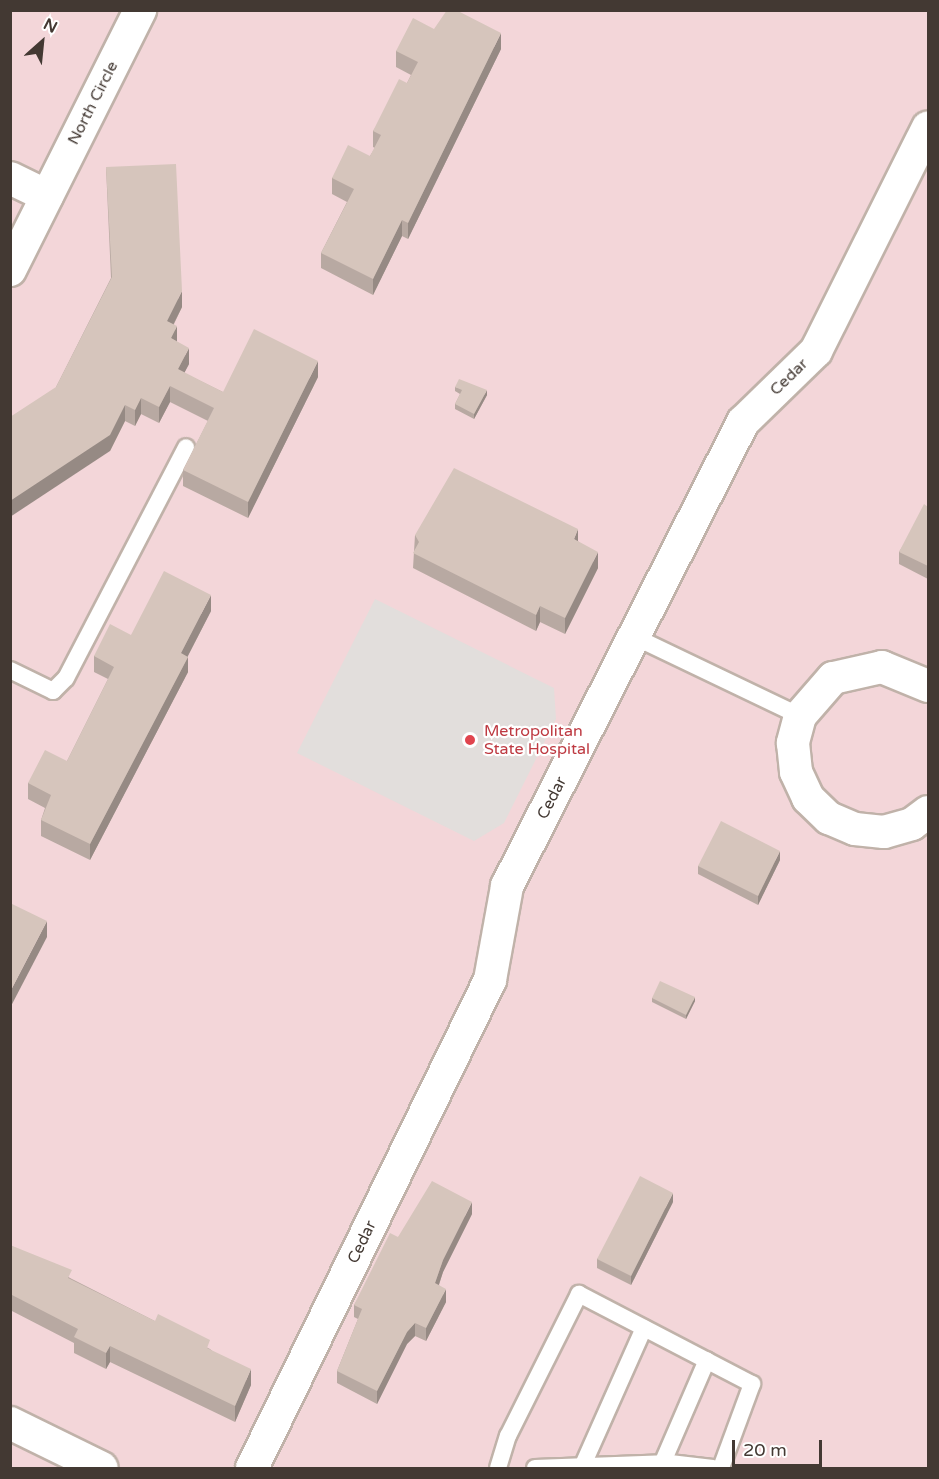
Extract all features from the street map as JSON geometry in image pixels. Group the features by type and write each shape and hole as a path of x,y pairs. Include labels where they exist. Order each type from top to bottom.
{"street":[{"name":"North Circle","path":"10,270 140,10"},
{"name":"Cedar","path":"252,1468 490,980 507,886 743,422 816,351 928,127"},
{"path":"10,178 47,196"},
{"path":"928,686 898,671 856,669 833,678 800,716 793,743 796,772 808,798 829,818 855,829 884,832 912,824 928,812"},
{"path":"10,1423 102,1468"}],"lane":[{"path":"10,670 52,692 66,678 186,447"},
{"path":"635,637 800,716"},
{"path":"498,1468 508,1436 579,1294 752,1384 721,1468"},
{"path":"582,1467 644,1328"},
{"path":"662,1464 707,1360"},
{"path":"535,1468 662,1464 713,1468"}],"shaded area":[{"name":"Metropolitan State Hospital","path":"11,11 928,11 928,1468 11,1468"},
{"path":"375,599 554,688 556,719 504,823 474,841 297,753"}],"building":[{"path":"447,10 456,10 501,33 408,223 402,220 373,279 321,253 354,189 332,178 348,145 370,156 381,135 373,131 399,79 407,83 418,62 396,51 413,18 434,29"},
{"path":"176,164 182,291 167,321 177,326 171,338 189,348 178,369 223,392 254,329 318,361 248,502 183,470 214,408 170,386 159,407 141,398 135,410 125,405 110,435 10,501 10,417 56,387 112,277 106,167"},
{"path":"459,379 487,390 474,414 455,404 462,390 455,387"},
{"path":"454,468 578,529 574,539 598,552 565,618 540,606 536,615 413,553 419,542 415,535"},
{"path":"924,504 928,507 928,566 899,552"},
{"path":"164,571 211,595 181,653 188,657 90,844 41,820 51,795 28,783 45,750 67,761 114,667 94,656 110,624 131,635"},
{"path":"721,821 780,851 758,896 698,866"},
{"path":"10,903 47,921 10,992"},
{"path":"660,981 695,997 686,1015 652,998"},
{"path":"640,1176 673,1193 631,1276 597,1259"},
{"path":"432,1181 472,1202 443,1260 435,1283 446,1289 426,1328 415,1323 407,1332 377,1391 337,1371 362,1309 354,1305 390,1233 398,1237"},
{"path":"10,1245 72,1270 68,1278 155,1321 158,1314 210,1340 207,1348 251,1369 235,1406 110,1346 106,1353 74,1337 78,1329 10,1294"}],"place":[{"name":"Metropolitan State Hospital","path":"470,740"}]}
